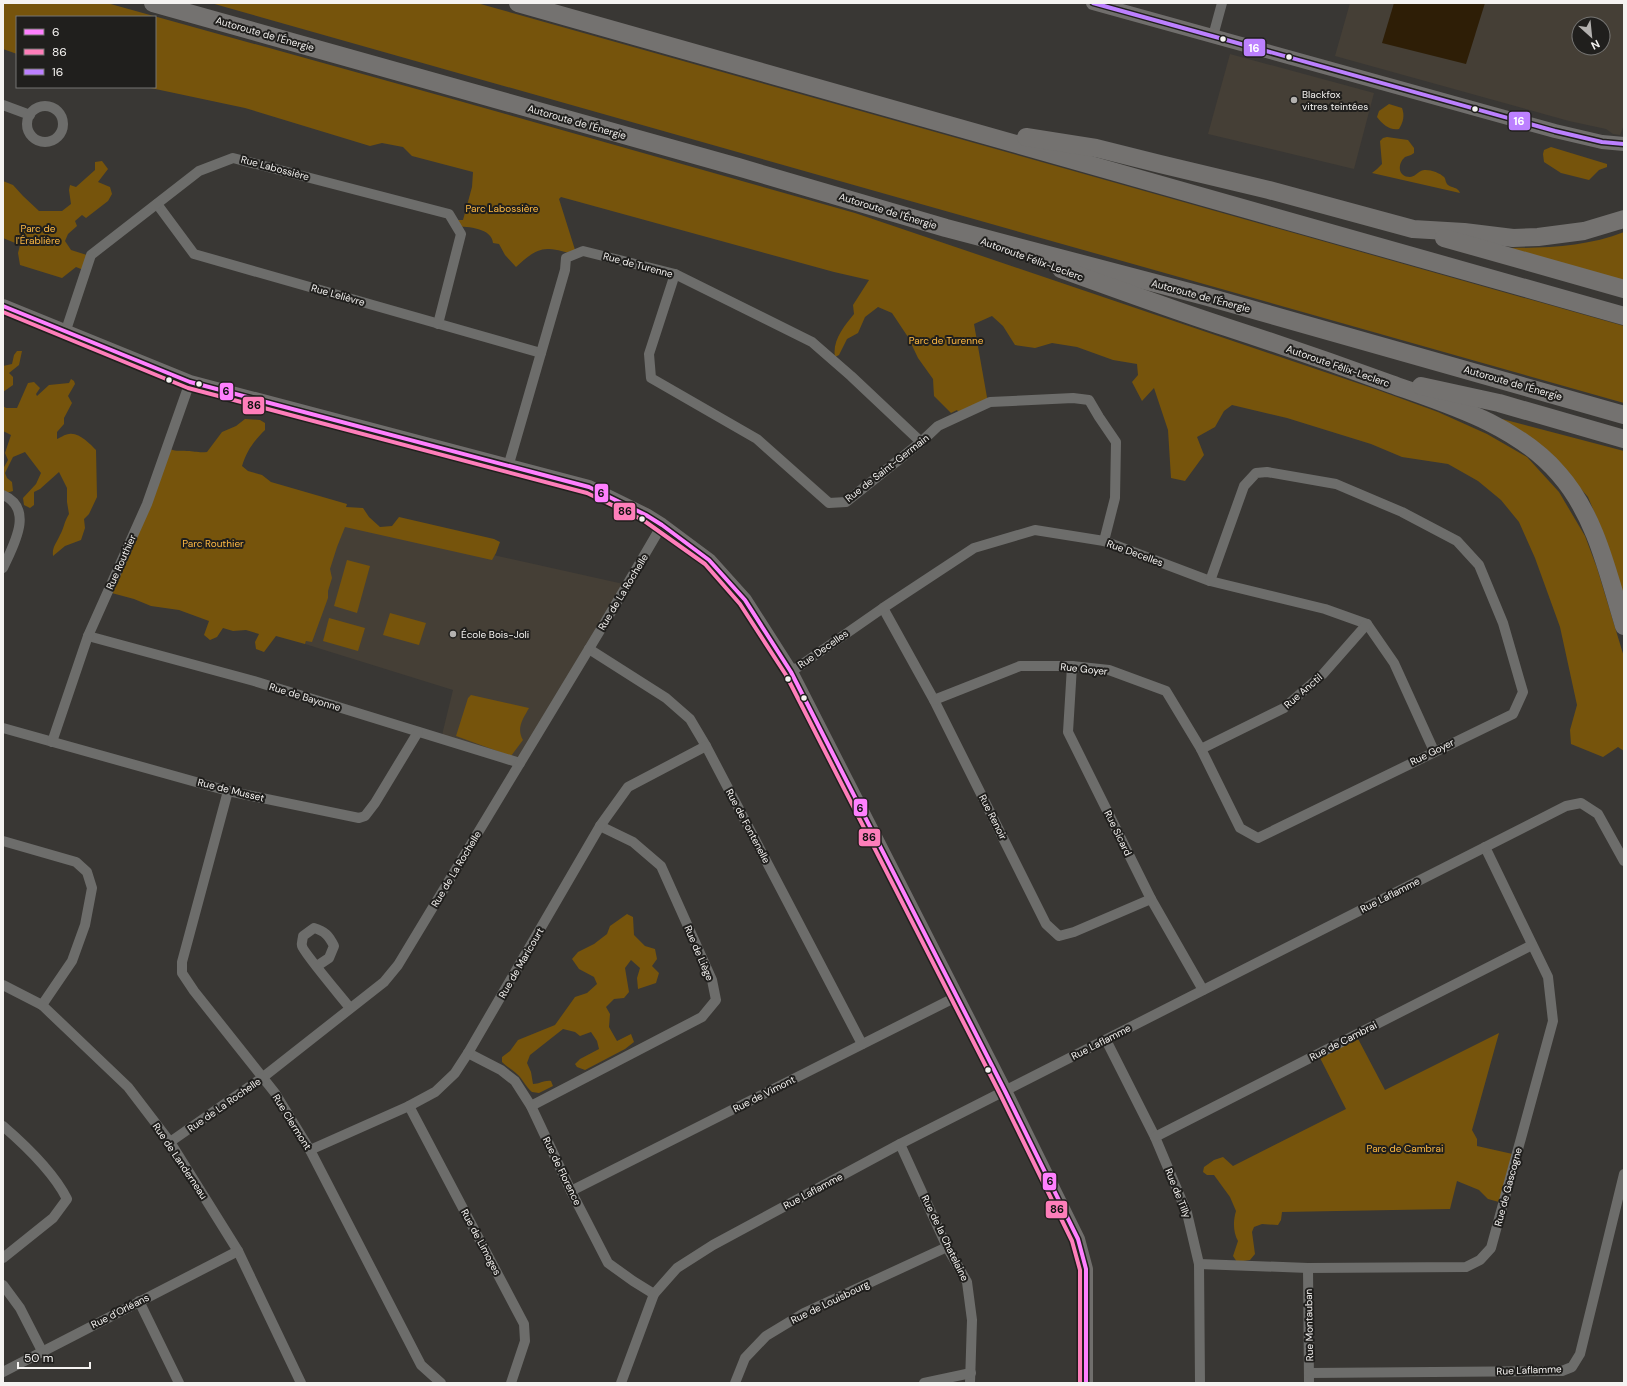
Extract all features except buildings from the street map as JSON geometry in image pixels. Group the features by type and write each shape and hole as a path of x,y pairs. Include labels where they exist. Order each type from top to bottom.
{"highway":[{"name":"Autoroute de l'Énergie","path":"153,3 738,167 946,228 1215,299 1624,415"},
{"path":"518,3 1624,316"},
{"path":"936,122 1096,148 1269,190 1624,289"},
{"path":"1412,230 1464,232 1513,238 1538,237 1584,231 1624,219"},
{"name":"Autoroute Félix-Leclerc","path":"946,228 1201,319 1354,370 1488,422 1517,438 1545,459 1565,481 1585,513 1596,537 1624,626"},
{"path":"1354,370 1499,403 1624,439"}],"street":[{"path":"1093,3 1556,131 1602,142 1624,144"},
{"path":"1213,36 1222,3"},
{"path":"3,105 30,115"},
{"name":"Rue Labossière","path":"66,330 91,255 199,171 233,158 449,214 461,234 438,324"},
{"name":"Rue Lelièvre","path":"157,204 194,254 541,353"},
{"name":"Rue de Turenne","path":"508,467 565,270 566,258 583,251 675,274 812,342 851,376 921,442"},
{"name":"Rue de Saint-Germain","path":"675,274 649,354 651,378 757,439 829,503 846,502 921,442 938,426 990,402 1073,398 1089,400 1098,417 1116,442 1115,498 1104,541"},
{"path":"3,306 66,330 190,382 508,467 589,487 646,515 709,560 745,600 791,672 1005,1092 1078,1239 1086,1269 1086,1383"},
{"name":"Rue Routhier","path":"52,742 88,636 147,504 190,382"},
{"name":"Rue Goyer","path":"934,700 1020,666 1072,666 1109,670 1166,691 1201,749 1240,828 1258,838 1512,714 1523,692 1503,623 1479,566 1456,541 1402,512 1336,484 1267,472 1256,473 1244,486 1210,581"},
{"path":"3,495 10,498 18,508 20,520 18,533 3,568"},
{"name":"Rue de La Rochelle","path":"170,1142 262,1078 384,982 398,965 589,649 662,525"},
{"name":"Rue Decelles","path":"791,672 883,608 974,548 1035,530 1104,541 1210,581 1325,609 1367,624"},
{"name":"Rue Renoir","path":"883,608 934,700 1046,924 1059,936 1074,932 1152,899"},
{"path":"1367,624 1394,664 1434,751"},
{"name":"Rue Anctil","path":"1201,749 1284,708 1323,674 1367,624"},
{"name":"Rue de Bayonne","path":"88,636 254,681 520,763"},
{"name":"Rue de Fontenelle","path":"589,649 666,698 690,719 706,746 862,1044"},
{"name":"Rue Sicard","path":"1072,666 1068,732 1152,899 1203,990"},
{"name":"Rue de Musset","path":"3,728 228,791 358,818 365,816 375,803 418,732"},
{"name":"Rue de Maricourt","path":"310,1150 409,1106 435,1092 455,1072 468,1053 600,826 628,787 706,746"},
{"name":"Rue Clermont","path":"228,791 182,962 182,973 194,991 275,1093 310,1150 421,1365 441,1383"},
{"name":"Rue Laflamme","path":"621,1383 654,1294 677,1268 713,1245 900,1144 1566,806 1581,803 1598,814 1624,861"},
{"name":"Rue de Liège","path":"532,1106 702,1017 716,1000 712,980 661,866 633,842 600,826"},
{"path":"3,841 76,862 87,872 92,888 85,925 72,961 42,1005"},
{"name":"Rue de Gascogne","path":"1199,1264 1308,1268 1466,1267 1480,1260 1491,1248 1553,1021 1548,977 1484,847"},
{"name":"Rue de Cambrai","path":"1155,1137 1532,945"},
{"path":"317,966 350,1008"},
{"name":"Rue de Landerneau","path":"3,985 42,1005 128,1088 170,1142 238,1251 301,1383"},
{"name":"Rue de Vimont","path":"571,1190 956,997"},
{"name":"Rue de Tilly","path":"1106,1040 1155,1137 1188,1213 1199,1264 1200,1383"},
{"name":"Rue de Florence","path":"468,1053 501,1070 515,1081 532,1106 571,1190 608,1263 654,1294"},
{"name":"Rue de Limoges","path":"409,1106 524,1324 525,1341 511,1383"},
{"path":"3,1126 15,1136 60,1185 68,1199 53,1218 3,1258"},
{"name":"Rue de la Chatelaine","path":"900,1144 947,1247 967,1282 972,1320 971,1378"},
{"name":"Rue Laflamme","path":"1309,1378 1562,1371 1572,1367 1580,1354 1624,1174"},
{"name":"Rue de Louisbourg","path":"735,1383 745,1358 766,1336 804,1313 947,1247"},
{"name":"Rue d'Orléans","path":"3,1372 238,1251"},
{"name":"Rue Montauban","path":"1308,1268 1309,1378"},
{"path":"3,1285 20,1308 42,1351"},
{"path":"139,1301 179,1383"},
{"path":"924,1383 971,1378"}],"shaded area":[{"path":"1350,3 1624,3 1624,125 1620,135 1613,134 1606,129 1569,121 1335,56"},
{"path":"1394,3 1485,3 1466,64 1382,43"},
{"path":"1230,54 1374,93 1354,169 1208,134"},
{"name":"École Bois-Joli","path":"341,521 628,585 520,763 442,735 453,690 305,644"}],"green space":[{"path":"3,3 107,3 154,16 16,16 16,54 3,49"},
{"path":"211,3 477,3 1624,326 1624,403"},
{"path":"156,17 855,213 1375,389 1438,412 1487,434 1527,457 1559,492 1585,536 1597,568 1624,657 1624,751 1618,747 1603,757 1571,744 1570,730 1577,705 1560,627 1535,558 1519,522 1501,500 1478,481 1448,464 1402,457 1371,444 1287,418 1232,405 1224,411 1215,427 1197,437 1204,455 1185,481 1171,478 1168,430 1154,388 1142,401 1132,382 1138,375 1137,364 1113,360 1077,347 1052,343 1035,348 1015,345 1003,326 992,316 974,324 988,403 961,416 957,410 951,413 934,396 933,379 918,358 908,337 892,313 878,307 865,317 858,333 847,339 839,355 835,357 835,345 837,340 854,314 853,305 869,280 834,272 561,197 559,199 576,253 544,249 535,252 516,267 505,255 499,244 493,243 492,238 484,231 456,226 452,220 463,220 472,187 473,172 412,156 403,147 382,143 370,146 245,108 151,88 156,88"},
{"path":"1389,104 1402,108 1403,119 1399,129 1392,129 1386,126 1377,117 1379,111"},
{"path":"1387,137 1408,140 1414,148 1414,153 1402,160 1400,170 1403,175 1411,177 1423,170 1432,171 1442,175 1448,185 1460,193 1372,173 1382,164 1380,141"},
{"path":"1551,147 1607,164 1607,167 1599,170 1589,180 1561,173 1544,162 1544,150"},
{"name":"Parc de l'Érablière","path":"102,161 108,169 98,182 110,187 112,194 108,201 86,218 82,215 75,221 77,226 68,234 65,241 71,250 90,256 86,271 76,267 62,278 20,265 18,253 20,245 3,238 3,181 13,185 39,211 62,211 71,204 69,190 70,185 76,187 95,170 95,162"},
{"path":"1624,232 1624,283 1510,251 1511,248 1554,247 1583,243 1611,237"},
{"path":"17,351 22,351 19,365 9,373 13,377 13,385 3,392 3,366 12,364 14,355"},
{"path":"71,379 75,384 68,396 72,403 64,418 64,424 57,432 57,439 67,434 77,435 96,450 97,497 89,514 84,519 85,528 81,540 65,546 53,556 54,548 69,514 67,488 59,472 40,489 34,492 34,505 30,508 24,505 23,498 36,484 41,473 25,452 13,457 5,473 7,478 12,482 13,491 6,493 3,491 3,469 8,460 5,453 11,435 3,431 3,406 6,408 17,408 28,383 34,382 40,388 36,394 37,396 49,385 69,383"},
{"name":"Parc Routhier","path":"245,419 260,420 265,423 265,430 251,446 244,460 242,466 248,471 262,475 271,482 347,504 346,507 363,508 369,517 380,527 392,526 399,517 494,539 500,542 496,553 492,560 345,527 330,569 332,578 328,591 328,598 312,642 306,641 305,644 276,636 264,652 256,649 255,642 259,634 246,630 233,631 223,628 217,637 210,640 204,635 209,621 179,610 151,606 134,599 108,592 170,449 177,451 207,452 222,432 236,426"},
{"path":"1502,419 1624,451 1624,599 1605,538 1588,497 1561,466 1501,422"},
{"path":"347,560 370,566 357,613 334,606"},
{"path":"390,613 426,623 419,645 383,635"},
{"path":"329,618 365,628 358,651 323,641"},
{"path":"471,695 529,708 520,728 523,740 511,756 456,736 468,698"},
{"path":"627,914 633,917 634,935 645,946 655,949 657,959 652,966 659,973 656,983 638,989 637,978 640,968 631,960 625,968 629,992 624,998 614,999 606,1007 610,1014 609,1027 617,1041 631,1034 634,1042 625,1049 585,1070 577,1067 575,1064 580,1059 599,1049 597,1041 591,1032 580,1036 575,1032 563,1029 530,1055 527,1063 531,1072 533,1084 551,1081 553,1086 539,1093 532,1092 519,1076 502,1062 502,1057 510,1051 518,1040 555,1025 575,997 587,993 597,984 594,977 579,969 572,959 578,952 594,944 607,934 610,926"},
{"name":"Parc de Cambrai","path":"1499,1033 1472,1130 1477,1139 1477,1146 1517,1155 1499,1202 1488,1199 1479,1190 1457,1181 1450,1209 1282,1212 1281,1220 1278,1225 1262,1224 1254,1227 1252,1232 1255,1254 1250,1260 1237,1262 1233,1256 1238,1241 1234,1226 1236,1211 1230,1197 1214,1175 1207,1175 1203,1172 1204,1167 1214,1160 1223,1157 1233,1166 1346,1109 1318,1054 1356,1035 1385,1090"}],"transit line":[{"name":"16","path":"1093,3 1555,131 1602,142 1624,144"},
{"name":"6","path":"3,306 190,382 589,487 646,515 709,560 745,600 791,672 1005,1091 1078,1239 1086,1269 1086,1383"},
{"name":"86","path":"3,312 188,388 587,493 643,520 705,564 740,604 786,675 1000,1094 1072,1241 1080,1270 1080,1383"}],"place":[{"name":"Blackfox vitres teintées","path":"1294,100"},
{"name":"École Bois-Joli","path":"453,634"}],"park label":[{"name":"Parc Labossière","path":"502,208"},
{"name":"Parc de Turenne","path":"946,340"}]}
